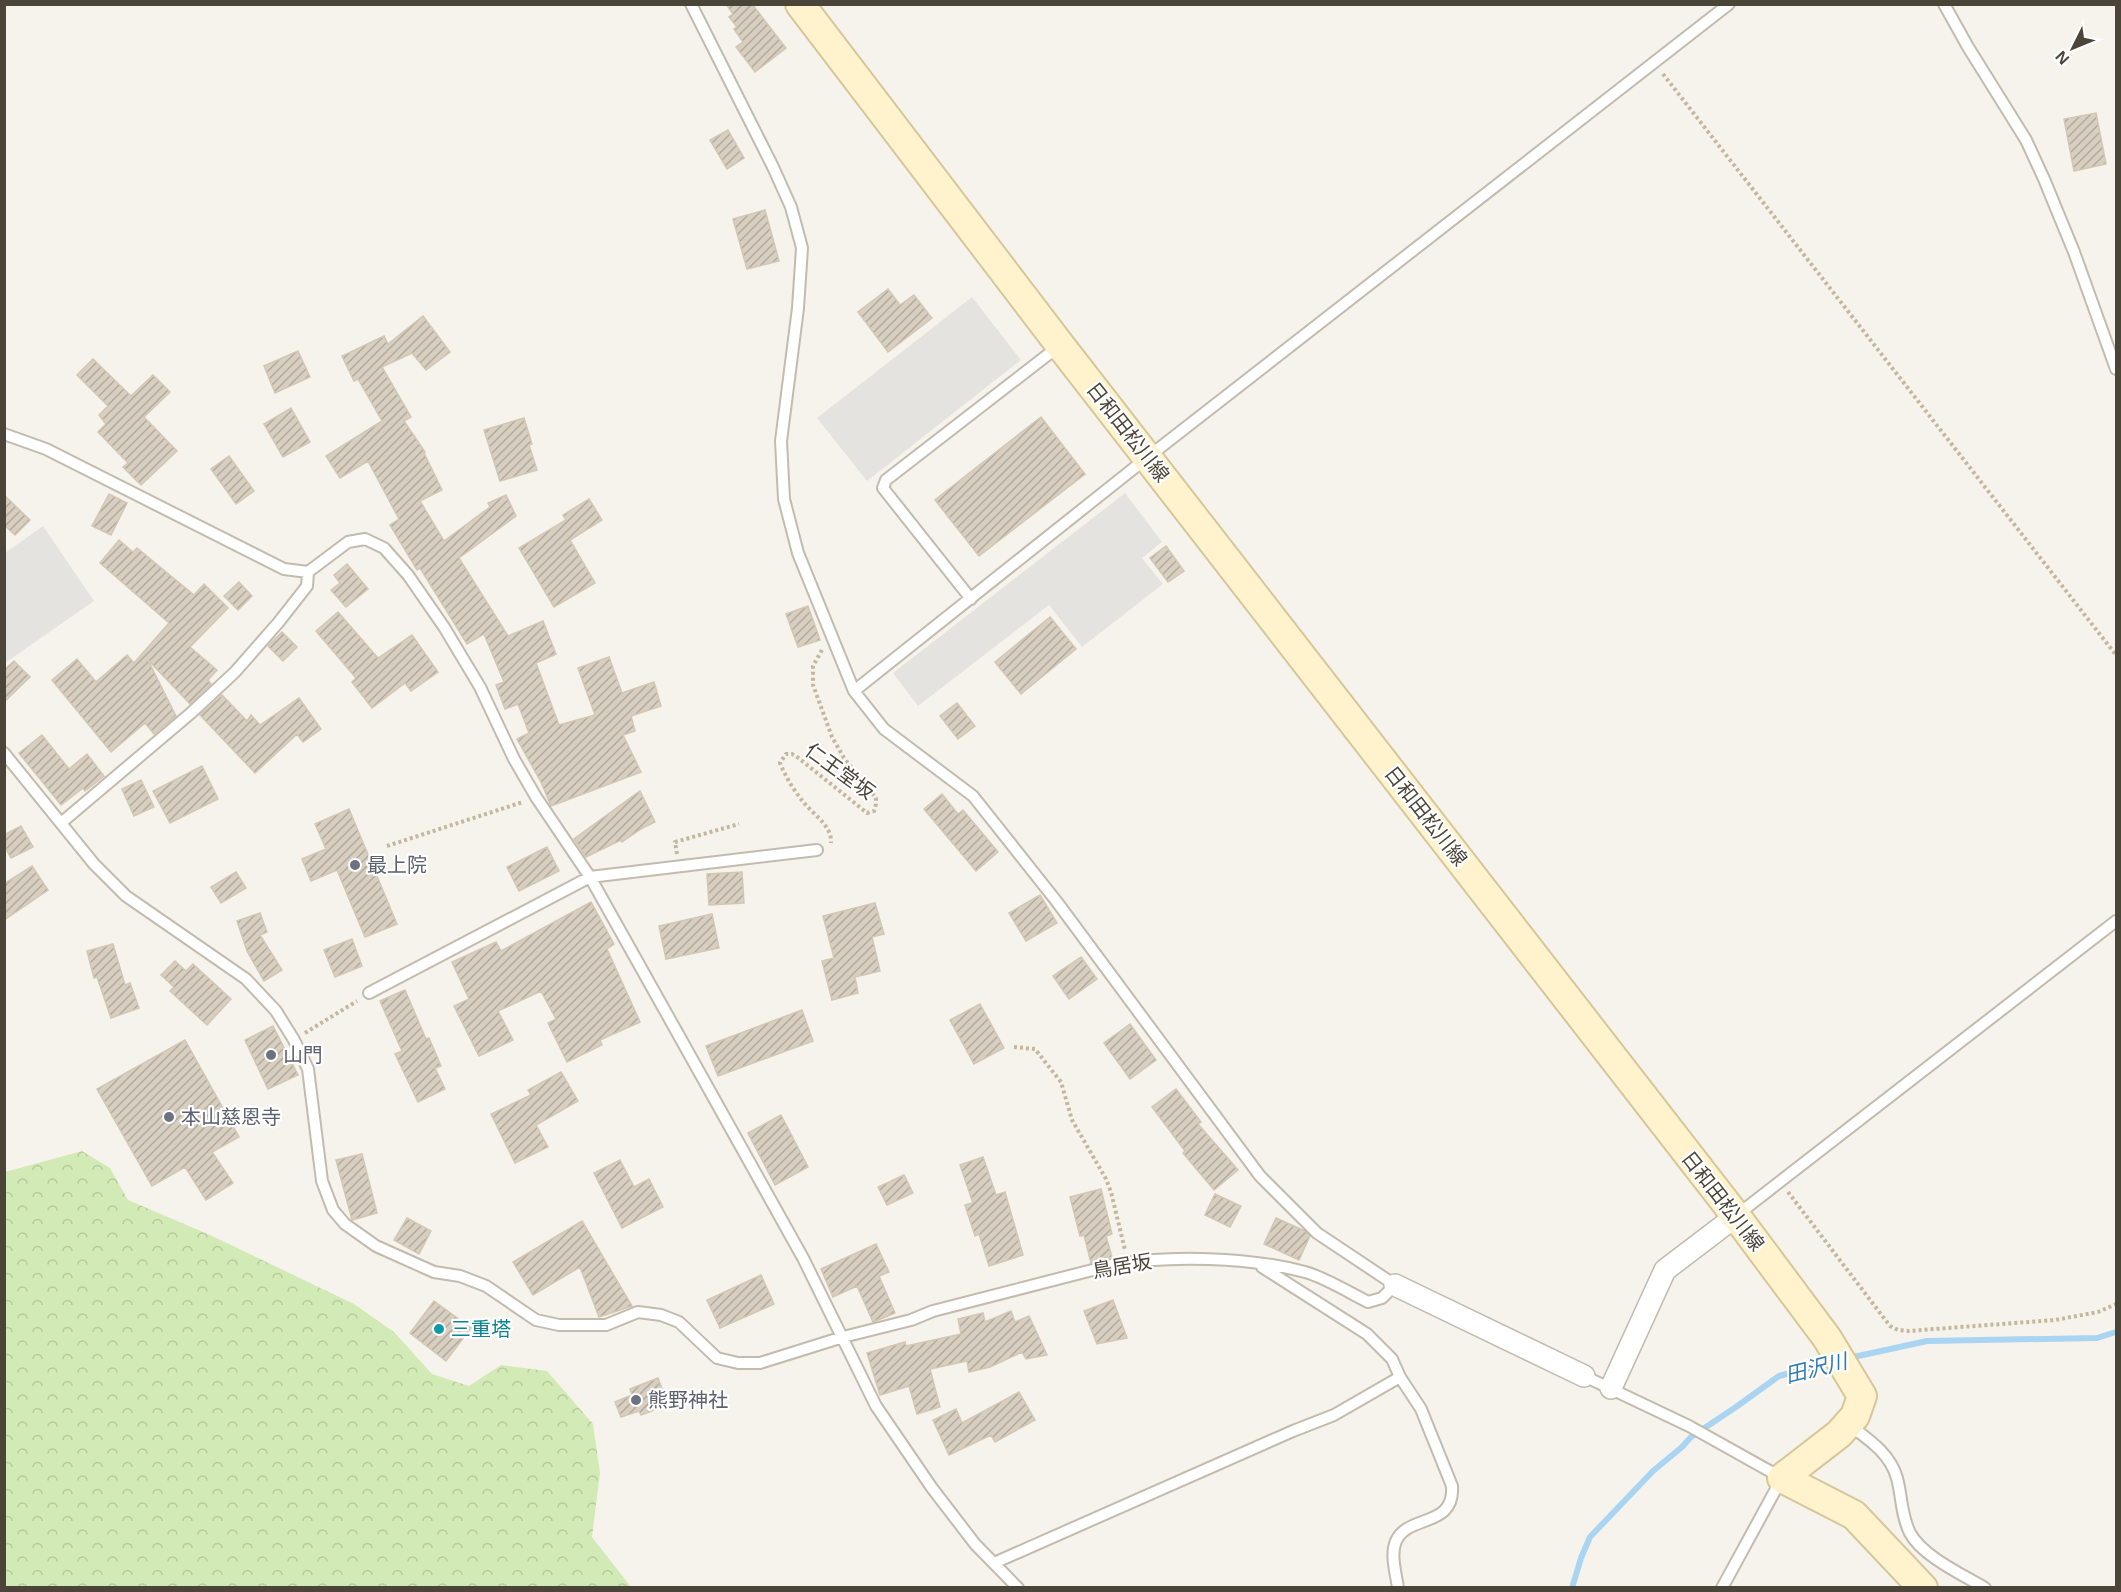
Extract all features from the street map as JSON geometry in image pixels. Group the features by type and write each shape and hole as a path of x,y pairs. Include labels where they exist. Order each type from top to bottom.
{"main road":[{"name":"日和田松川線","path":"800,4 1060,345 1736,1216 1827,1338 1855,1380 1862,1396 1855,1416 1839,1434 1782,1478"},
{"path":"1782,1478 1854,1515 1923,1587"}],"street":[{"path":"1611,1388 1665,1270 1736,1216"},
{"path":"1395,1285 1584,1376"}],"lane":[{"path":"691,4 791,207 801,248 798,308 781,441 784,499 798,553 854,691 884,729 973,796 1057,902 1260,1176 1317,1233 1395,1285"},
{"path":"854,691 1148,457 1729,4"},
{"path":"1944,4 2026,140 2040,169 2074,252 2116,369"},
{"path":"971,599 883,488 886,480 1060,345"},
{"path":"4,434 46,449 284,568 308,572 348,542 365,539 384,548 408,575 444,627 480,687 514,759 536,797 590,876 803,1258 876,1406 932,1488 975,1544 1018,1587"},
{"path":"61,823 192,713 235,672 307,586 308,572"},
{"name":"鳥居坂","path":"4,753 94,864 126,896 246,979 276,1011 308,1069 322,1181 333,1210 345,1224 376,1246 395,1256 435,1272 460,1276 486,1286 536,1320 558,1325 606,1324 638,1312 661,1315 679,1322 717,1358 738,1363 760,1363 843,1337 911,1320 933,1311 1142,1260 1239,1261 1307,1272 1368,1302 1382,1298 1395,1285"},
{"path":"369,993 528,911 590,876 818,850"},
{"path":"1736,1216 2116,921"},
{"path":"1257,1264 1367,1334 1392,1359 1400,1377 1421,1408 1452,1486 1453,1498 1445,1511 1404,1531 1396,1540 1393,1558 1398,1587"},
{"path":"1584,1376 1689,1426 1782,1478 1722,1587"},
{"path":"994,1563 1334,1415 1400,1377"},
{"path":"1848,1424 1885,1454 1893,1467 1903,1515 1911,1535 1930,1554 1985,1587"}],"path":[{"path":"1654,62 2116,655"},
{"name":"仁王堂坂","path":"818,850 831,845 831,837 826,826 804,803 783,771 780,763 786,754 796,756 867,813 874,811 876,804 876,798 844,758 832,736 813,685 813,666 832,635"},
{"path":"387,846 536,797"},
{"path":"678,866 675,842 739,824"},
{"path":"294,1040 369,993"},
{"path":"1014,1047 1035,1049 1061,1082 1072,1120 1112,1192 1127,1262"},
{"path":"1780,1181 1890,1326 1898,1330 2055,1320 2098,1312 2116,1304"}],"green space":[{"path":"82,1151 110,1168 128,1200 210,1235 354,1304 394,1332 432,1374 469,1386 501,1365 547,1371 593,1424 600,1473 592,1537 631,1587 5,1587 5,1172"}],"shaded area":[{"path":"972,297 1021,360 867,481 817,418"},
{"path":"1125,493 1162,542 1142,558 1163,584 1082,647 1049,605 918,706 893,673"},
{"path":"43,526 94,601 5,663 5,553"}],"building":[{"path":"726,4 752,4 786,48 755,72 736,47 743,42 734,29 737,27 729,17 733,14"},
{"path":"2096,113 2106,164 2074,171 2064,119"},
{"path":"728,130 744,158 727,169 710,140"},
{"path":"765,210 779,261 747,269 733,219"},
{"path":"888,289 900,305 914,295 932,318 888,352 858,312"},
{"path":"423,316 450,352 426,370 412,353 382,367 411,417 404,421 425,452 442,490 420,501 444,541 490,507 488,503 506,495 516,516 459,558 508,636 543,621 556,654 536,663 559,725 595,715 578,668 609,657 622,693 654,682 661,706 631,716 635,731 623,735 641,772 551,806 541,782 517,739 529,733 518,704 505,709 496,685 504,682 484,634 467,644 420,568 417,570 390,525 399,519 368,461 340,478 326,456 382,421 358,379 354,381 342,356 384,336 388,344"},
{"path":"298,351 310,377 275,393 264,366"},
{"path":"93,359 131,396 153,375 170,392 144,417 177,451 141,485 123,467 128,463 98,432 106,424 99,415 108,406 77,375"},
{"path":"291,408 310,442 283,457 264,424"},
{"path":"1041,417 1085,474 979,556 935,500"},
{"path":"524,418 537,470 500,481 484,430"},
{"path":"229,456 254,491 236,504 211,469"},
{"path":"109,494 127,503 111,535 92,526"},
{"path":"4,495 30,520 15,535 4,525"},
{"path":"589,499 602,520 570,540 595,583 554,607 519,548 566,520 563,515"},
{"path":"119,540 133,552 137,548 194,595 204,584 228,608 190,647 217,670 208,680 211,684 190,704 148,660 176,716 154,734 145,723 111,752 52,680 77,659 96,682 127,655 134,663 169,623 100,563"},
{"path":"1166,546 1184,571 1168,582 1150,558"},
{"path":"347,564 368,589 346,607 331,590 340,583 334,575"},
{"path":"239,582 252,596 238,610 224,596"},
{"path":"808,606 820,640 798,647 786,614"},
{"path":"338,612 378,658 412,635 438,672 411,691 405,683 372,708 352,682 356,678 316,631"},
{"path":"1050,617 1076,649 1021,694 995,662"},
{"path":"282,632 297,647 283,661 268,646"},
{"path":"14,661 30,677 4,702 4,670"},
{"path":"222,695 247,721 251,715 260,725 299,698 321,729 303,742 297,734 255,773 200,715"},
{"path":"957,703 975,726 958,739 940,716"},
{"path":"42,735 69,769 87,754 104,776 85,791 83,788 61,805 19,753"},
{"path":"202,766 218,799 170,823 153,791"},
{"path":"141,780 154,807 134,816 122,789"},
{"path":"640,791 655,822 622,842 621,840 586,857 574,839"},
{"path":"942,794 958,814 963,810 998,852 976,871 924,809"},
{"path":"349,809 397,924 365,937 337,870 311,881 302,859 326,849 315,824"},
{"path":"21,826 33,847 11,858 4,845 4,835"},
{"path":"547,847 559,871 519,891 507,867"},
{"path":"32,866 48,890 4,920 4,884"},
{"path":"236,872 246,888 221,903 211,887"},
{"path":"742,872 744,903 709,905 707,874"},
{"path":"1040,895 1057,923 1026,941 1009,913"},
{"path":"591,902 614,944 607,949 640,1022 600,1040 602,1045 567,1062 548,1023 556,1019 541,991 498,1011 513,1040 479,1056 454,1006 469,999 452,962 496,942 501,951"},
{"path":"875,903 884,934 872,937 880,971 855,977 858,993 832,1000 822,961 834,958 823,916"},
{"path":"260,913 267,932 260,935 282,970 264,981 247,951 237,921"},
{"path":"712,914 719,948 666,959 659,926"},
{"path":"352,939 362,966 335,977 324,950"},
{"path":"113,944 125,985 130,983 139,1008 111,1018 97,977 94,978 87,951"},
{"path":"1081,957 1097,979 1069,999 1053,976"},
{"path":"175,961 186,971 193,964 231,999 207,1025 170,991 174,987 161,975"},
{"path":"405,990 426,1039 429,1038 441,1066 435,1068 445,1089 418,1102 395,1054 402,1051 380,1001"},
{"path":"980,1004 1004,1048 974,1064 950,1020"},
{"path":"802,1010 813,1041 718,1076 706,1046"},
{"path":"1130,1024 1156,1060 1130,1079 1104,1043"},
{"path":"273,1026 298,1075 268,1089 245,1040"},
{"path":"185,1040 239,1137 212,1152 233,1183 206,1200 185,1167 152,1186 97,1089"},
{"path":"561,1072 578,1101 536,1125 548,1147 515,1163 491,1114 531,1095 528,1090"},
{"path":"1176,1089 1201,1122 1198,1124 1238,1170 1214,1190 1183,1153 1185,1151 1152,1107"},
{"path":"781,1115 808,1167 775,1185 748,1133"},
{"path":"362,1154 377,1213 352,1220 336,1160"},
{"path":"983,1157 996,1195 1005,1192 1023,1255 989,1266 979,1234 975,1236 965,1205 973,1203 960,1165"},
{"path":"620,1160 634,1187 649,1179 663,1207 622,1228 594,1173"},
{"path":"904,1175 913,1193 887,1205 878,1187"},
{"path":"1101,1189 1112,1234 1106,1236 1112,1257 1091,1263 1084,1235 1080,1236 1070,1197"},
{"path":"1215,1194 1241,1206 1230,1227 1205,1215"},
{"path":"407,1218 431,1231 419,1254 394,1240"},
{"path":"1276,1218 1305,1231 1310,1236 1299,1260 1264,1244"},
{"path":"582,1221 632,1306 599,1317 580,1267 533,1295 513,1262"},
{"path":"876,1244 889,1272 879,1276 895,1313 873,1322 857,1286 833,1297 821,1269"},
{"path":"761,1275 774,1304 720,1328 707,1300"},
{"path":"1113,1300 1127,1338 1097,1344 1084,1311"},
{"path":"434,1301 471,1328 446,1361 410,1333"},
{"path":"1011,1311 1015,1322 1029,1316 1047,1355 1026,1359 1022,1352 990,1367 969,1372 967,1361 930,1369 940,1407 917,1414 909,1386 880,1395 867,1353 905,1342 906,1346 961,1334 958,1319 983,1313 985,1322"},
{"path":"658,1378 668,1405 641,1415 639,1411 621,1417 615,1402 632,1395 630,1389"},
{"path":"1019,1392 1035,1420 995,1442 991,1435 949,1455 933,1420 956,1409 962,1423"}],"waterway":[{"name":"田沢川","path":"1849,1358 1927,1341 2097,1338 2116,1332"},
{"name":"田沢川","path":"1572,1588 1590,1537 1653,1471 1691,1437 1779,1376 1833,1362"}],"place":[{"name":"最上院","path":"355,865"},
{"name":"山門","path":"271,1055"},
{"name":"本山慈恩寺","path":"169,1117"},
{"name":"三重塔","path":"439,1329"},
{"name":"熊野神社","path":"636,1400"}]}
